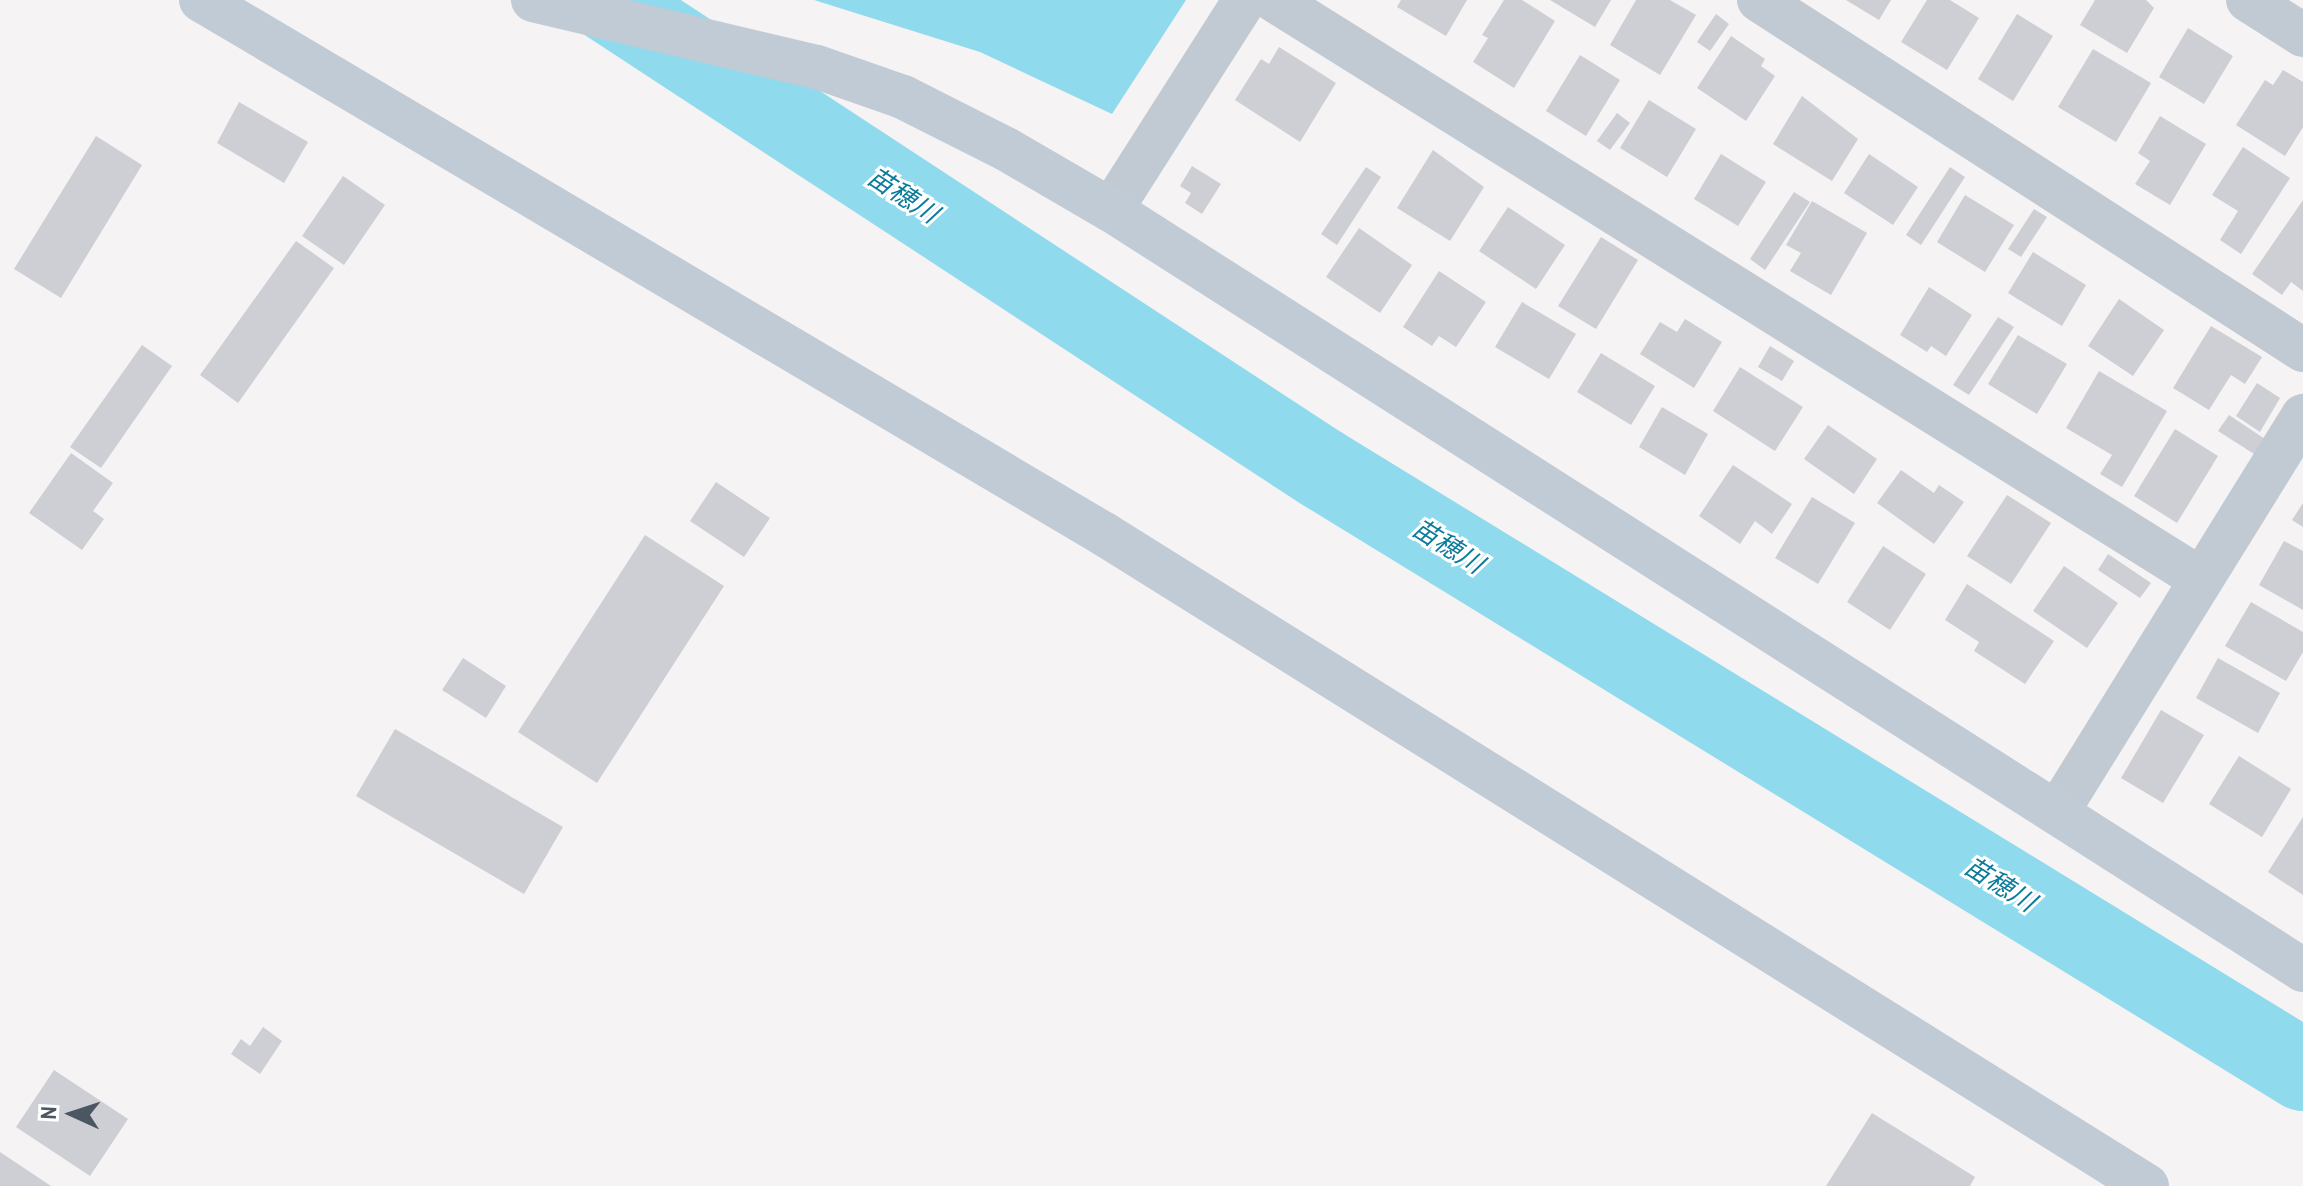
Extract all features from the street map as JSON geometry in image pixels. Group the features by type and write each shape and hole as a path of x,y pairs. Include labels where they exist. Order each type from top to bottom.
{"street":[{"path":"201,0 1104,534 2147,1186"},
{"path":"533,0 817,67 903,97 1111,210 2303,970"},
{"path":"1111,210 1245,0"},
{"path":"1274,0 2201,579"},
{"path":"1759,0 2303,350"},
{"path":"2248,0 2303,35"},
{"path":"2058,811 2303,416"}],"water":[{"path":"814,0 1186,0 1112,114 980,52"}],"building":[{"path":"1401,0 1467,0 1446,36 1397,7"},
{"path":"1504,0 1522,0 1555,21 1514,88 1473,62 1488,38 1482,35"},
{"path":"1550,0 1611,0 1595,27"},
{"path":"1636,0 1670,0 1696,15 1660,75 1610,45"},
{"path":"1846,0 1891,0 1879,20"},
{"path":"1927,0 1950,0 1979,18 1947,70 1901,42"},
{"path":"2095,0 2146,0 2154,8 2127,53 2080,25"},
{"path":"1716,14 1729,24 1710,51 1697,42"},
{"path":"2017,14 2053,36 2013,101 1978,79"},
{"path":"2188,28 2233,56 2204,104 2159,77"},
{"path":"1731,36 1765,59 1761,66 1775,76 1746,121 1697,88"},
{"path":"1279,47 1336,83 1300,142 1235,100 1261,59 1269,64"},
{"path":"2093,49 2151,83 2116,142 2058,107"},
{"path":"1580,55 1620,80 1586,136 1546,111"},
{"path":"2283,70 2303,82 2303,127 2285,156 2236,125 2265,80 2273,85"},
{"path":"1802,96 1858,139 1832,181 1773,144"},
{"path":"1649,100 1696,129 1667,177 1620,148"},
{"path":"239,102 308,142 284,183 217,143"},
{"path":"1617,113 1630,123 1610,150 1597,141"},
{"path":"2160,116 2206,144 2170,205 2135,184 2150,161 2138,153"},
{"path":"96,136 142,165 61,298 14,269"},
{"path":"2243,147 2290,178 2241,254 2220,240 2238,211 2212,195"},
{"path":"1433,150 1484,187 1450,241 1397,208"},
{"path":"1721,154 1766,182 1738,226 1694,199"},
{"path":"1869,154 1918,187 1893,225 1844,193"},
{"path":"1192,166 1221,184 1202,214 1185,203 1191,193 1180,186"},
{"path":"1366,167 1381,177 1337,245 1321,234"},
{"path":"1950,167 1965,177 1921,245 1906,235"},
{"path":"343,176 385,205 344,265 302,236"},
{"path":"1794,192 1810,202 1765,270 1750,259"},
{"path":"1965,195 2014,225 1985,272 1937,242"},
{"path":"2303,200 2303,291 2291,282 2282,295 2252,274"},
{"path":"1812,201 1867,233 1831,295 1790,271 1801,253 1786,245"},
{"path":"1508,207 1565,245 1536,289 1479,251"},
{"path":"2034,209 2047,217 2021,257 2008,249"},
{"path":"1359,228 1412,265 1380,313 1326,277"},
{"path":"1601,237 1638,260 1596,329 1558,306"},
{"path":"296,241 334,268 238,403 200,375"},
{"path":"2033,252 2086,285 2062,326 2008,293"},
{"path":"1439,271 1486,302 1456,347 1439,336 1432,346 1403,327"},
{"path":"1929,287 1972,315 1946,356 1931,346 1927,352 1900,335"},
{"path":"2119,299 2164,330 2133,376 2088,346"},
{"path":"1522,302 1576,334 1549,379 1495,347"},
{"path":"1998,317 2014,327 1969,395 1953,385"},
{"path":"1685,319 1722,342 1694,388 1640,354 1660,322 1677,332"},
{"path":"2211,326 2262,357 2245,384 2231,375 2209,410 2173,388"},
{"path":"2018,335 2067,364 2037,414 1988,384"},
{"path":"142,345 172,366 101,468 70,447"},
{"path":"1770,346 1794,361 1782,381 1758,367"},
{"path":"1601,353 1655,386 1631,425 1577,392"},
{"path":"1740,367 1803,407 1775,451 1713,411"},
{"path":"2099,371 2167,411 2122,487 2100,474 2112,455 2066,428"},
{"path":"2257,383 2280,398 2260,432 2236,416"},
{"path":"1662,407 1708,434 1685,475 1639,447"},
{"path":"2229,415 2265,439 2254,454 2218,431"},
{"path":"1828,425 1877,459 1854,494 1804,459"},
{"path":"2175,429 2218,456 2177,523 2134,496"},
{"path":"71,453 113,483 93,511 104,519 82,550 29,513"},
{"path":"1733,465 1792,504 1772,534 1755,521 1740,544 1699,516"},
{"path":"1901,470 1934,493 1939,485 1964,502 1934,544 1877,503"},
{"path":"716,482 770,518 744,557 690,521"},
{"path":"2007,495 2051,523 2011,584 1967,556"},
{"path":"1812,497 1855,523 1818,584 1775,558"},
{"path":"2303,503 2303,527 2292,520"},
{"path":"645,535 724,586 597,783 518,732"},
{"path":"2284,541 2303,551 2303,610 2259,585"},
{"path":"1883,546 1926,574 1890,630 1847,602"},
{"path":"2108,554 2151,583 2140,598 2098,570"},
{"path":"2064,566 2118,603 2087,648 2033,611"},
{"path":"1967,584 2054,641 2025,684 1974,651 1979,642 1945,620"},
{"path":"2251,602 2303,632 2303,652 2286,681 2225,646"},
{"path":"463,658 506,686 486,718 442,690"},
{"path":"2218,658 2280,693 2258,733 2196,698"},
{"path":"2161,710 2204,735 2163,803 2121,778"},
{"path":"395,729 563,827 524,894 356,796"},
{"path":"2239,756 2291,789 2262,837 2209,804"},
{"path":"2303,817 2303,895 2268,872"},
{"path":"263,1027 282,1041 260,1074 231,1054 241,1039 250,1046"},
{"path":"54,1070 128,1119 90,1176 16,1127"},
{"path":"1872,1113 1975,1177 1970,1186 1826,1186"},
{"path":"0,1152 51,1186 0,1186"}],"waterway":[{"name":"苗穂川","path":"606,0 1321,468 2303,1070"}]}
